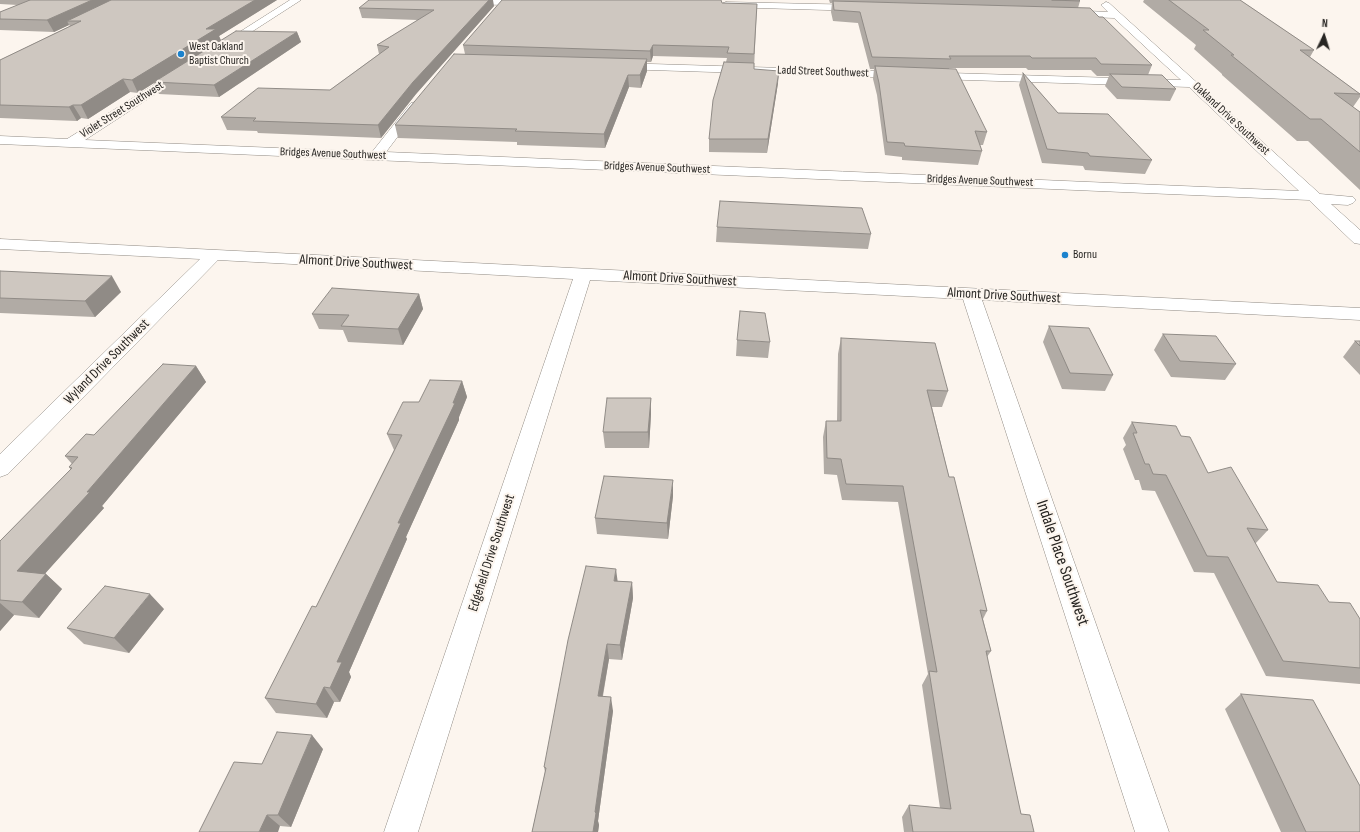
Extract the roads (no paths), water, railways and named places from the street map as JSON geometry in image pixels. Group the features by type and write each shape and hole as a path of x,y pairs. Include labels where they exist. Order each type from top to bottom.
{"street":[{"path":"209,55 296,0"},
{"path":"433,0 507,1"},
{"name":"Oakland Drive Southwest","path":"1101,0 1360,239"},
{"path":"494,14 507,1"},
{"path":"714,4 872,8"},
{"path":"1054,13 1117,15"},
{"name":"Ladd Street Southwest","path":"604,66 1192,84"},
{"name":"Violet Street Southwest","path":"70,143 190,67"},
{"path":"376,156 421,98"},
{"name":"Bridges Avenue Southwest","path":"0,140 1314,197 1354,200"},
{"path":"1354,200 1360,211"},
{"name":"Almont Drive Southwest","path":"0,244 1360,314"},
{"name":"Wyland Drive Southwest","path":"0,468 214,255"},
{"name":"Edgefield Drive Southwest","path":"401,832 583,274"},
{"name":"Indale Place Southwest","path":"971,294 1152,832"}],"place":[{"name":"West Oakland Baptist Church","path":"181,54"},
{"name":"Bornu","path":"1065,255"}]}
